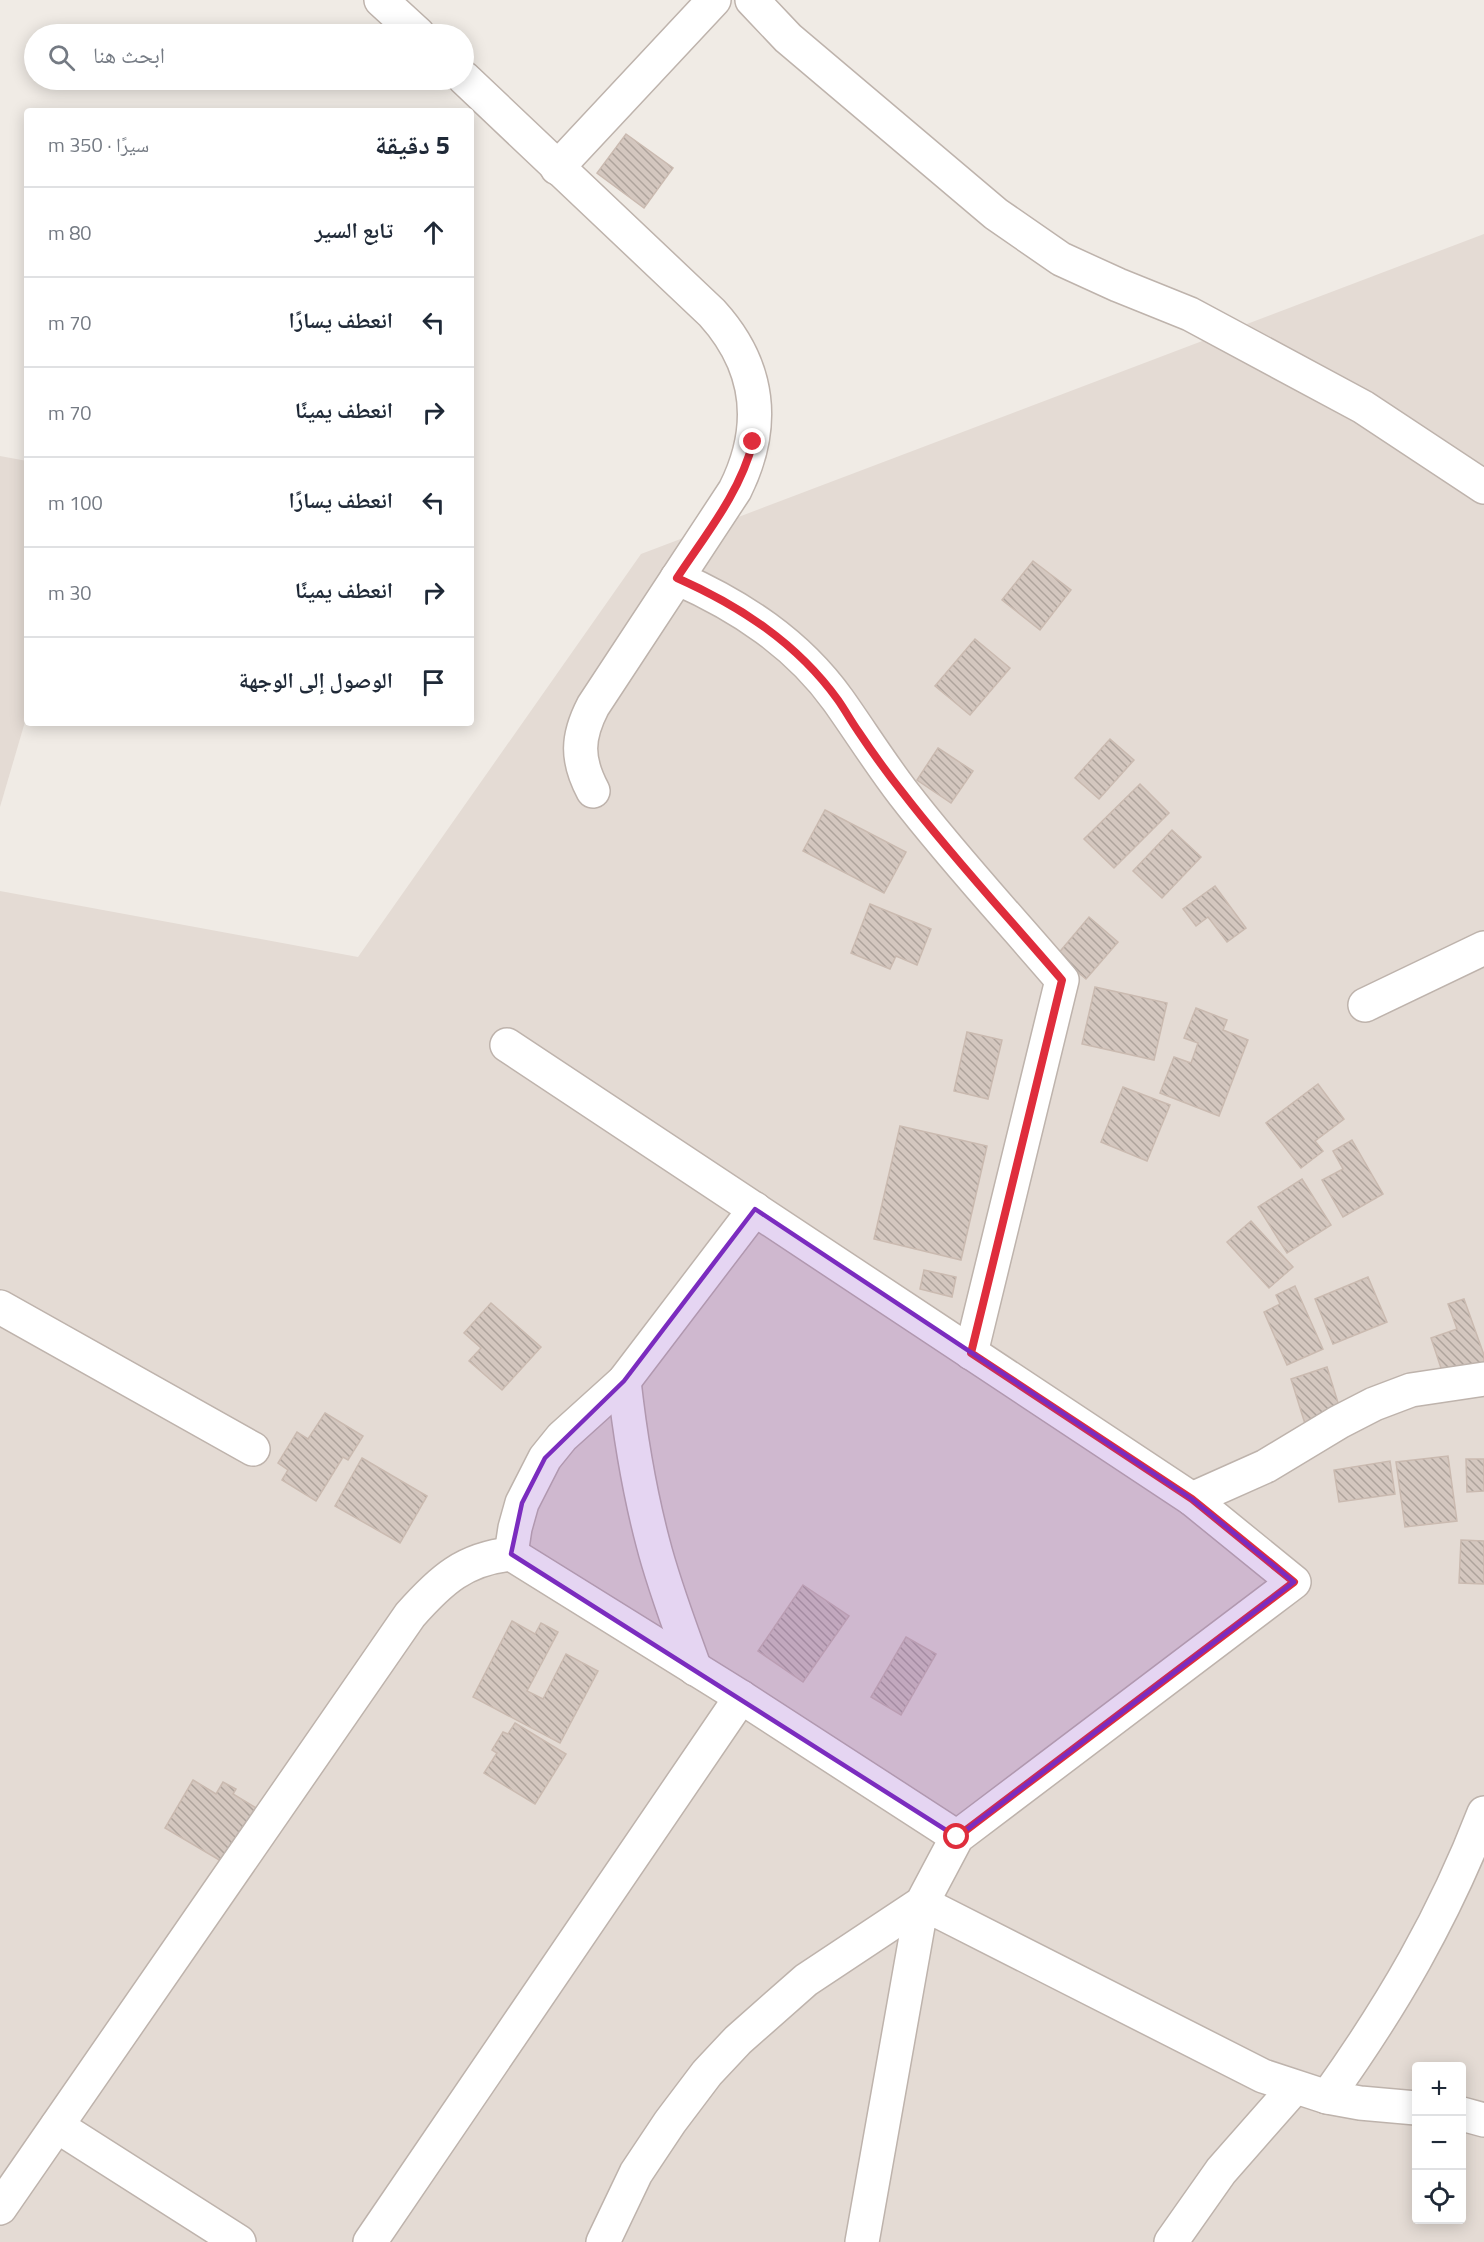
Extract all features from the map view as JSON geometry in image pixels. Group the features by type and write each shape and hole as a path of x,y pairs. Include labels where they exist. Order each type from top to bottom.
{"street":[{"path":"381,0 407,24"},
{"path":"557,168 714,0"},
{"path":"752,0 788,38 996,214 1061,259 1190,314 1363,407 1484,487"},
{"path":"474,88 712,313 726,329 746,366 753,391 756,416 747,467 735,490 584,723 580,743 581,760 585,776 593,790"},
{"path":"677,578 717,595 754,618 814,671 838,700 858,732 903,793 1062,980 971,1353"},
{"path":"1365,1005 1484,948"},
{"path":"507,1045 1192,1499 1294,1582 957,1837 922,1903 862,2242"},
{"path":"512,1554 515,1528 522,1503 545,1458 562,1437 624,1381 755,1209"},
{"path":"0,1306 253,1449"},
{"path":"1192,1499 1266,1467 1338,1422 1374,1404 1411,1390 1484,1378"},
{"path":"624,1381 635,1459 653,1543 672,1606 695,1669"},
{"path":"0,2208 410,1615 444,1580 470,1563 490,1556 512,1554 741,1696 957,1837"},
{"path":"370,2242 741,1696"},
{"path":"1327,2097 1365,2044 1405,1979 1437,1921 1484,1813"},
{"path":"922,1903 1263,2076 1327,2097 1360,2103 1412,2108"},
{"path":"606,2241 636,2173 670,2122 708,2073 738,2040 806,1980 922,1903"},
{"path":"1171,2242 1221,2171 1294,2088"},
{"path":"1466,2115 1484,2120"},
{"path":"57,2126 239,2242"}],"highlighted area":[{"path":"755,1209 1192,1499 1294,1582 957,1837 511,1554 522,1503 545,1458 624,1381"}],"shaded area":[{"path":"1484,234 1484,2242 0,2242 0,891 358,957 641,554"},
{"path":"0,456 24,460 24,725 0,807"}],"building":[{"path":"626,134 673,168 644,208 597,173"},
{"path":"1033,561 1071,590 1040,630 1002,600"},
{"path":"975,639 1010,668 970,715 935,686"},
{"path":"1110,739 1134,760 1099,799 1075,778"},
{"path":"938,748 973,771 951,803 917,780"},
{"path":"1140,784 1169,813 1114,868 1084,839"},
{"path":"825,810 906,852 884,893 803,851"},
{"path":"1172,830 1201,857 1162,898 1133,871"},
{"path":"1215,886 1246,928 1227,942 1208,917 1196,926 1183,909"},
{"path":"870,904 931,929 917,965 896,956 890,969 851,953"},
{"path":"1089,917 1118,942 1086,979 1057,955"},
{"path":"1095,987 1167,1003 1154,1060 1082,1044"},
{"path":"1196,1008 1227,1020 1223,1030 1248,1040 1219,1116 1160,1093 1174,1057 1191,1063 1198,1043 1184,1038"},
{"path":"967,1032 1002,1040 988,1099 954,1091"},
{"path":"1318,1084 1344,1119 1315,1141 1323,1151 1301,1168 1266,1123"},
{"path":"1123,1087 1170,1105 1147,1161 1101,1142"},
{"path":"900,1126 987,1146 961,1260 874,1239"},
{"path":"1352,1140 1383,1194 1343,1217 1322,1180 1343,1169 1333,1151"},
{"path":"1302,1179 1331,1225 1287,1253 1258,1207"},
{"path":"1251,1221 1293,1267 1269,1288 1227,1242"},
{"path":"924,1270 956,1277 952,1297 920,1289"},
{"path":"1368,1277 1387,1322 1333,1344 1315,1299"},
{"path":"1295,1286 1323,1349 1287,1365 1264,1312 1280,1304 1276,1295"},
{"path":"1464,1299 1484,1355 1484,1370 1446,1383 1431,1338 1457,1329 1448,1304"},
{"path":"491,1303 541,1347 502,1390 469,1361 481,1348 464,1333"},
{"path":"1327,1367 1347,1432 1311,1443 1291,1379"},
{"path":"325,1413 363,1436 348,1460 343,1457 316,1501 282,1480 288,1470 278,1463 297,1432 308,1439"},
{"path":"1448,1456 1457,1521 1405,1527 1396,1462"},
{"path":"362,1458 427,1496 400,1543 335,1506"},
{"path":"1466,1459 1484,1459 1484,1491 1467,1492"},
{"path":"1390,1461 1395,1494 1339,1502 1334,1470"},
{"path":"1461,1540 1484,1541 1484,1584 1459,1583"},
{"path":"803,1585 849,1616 803,1682 758,1651"},
{"path":"512,1621 535,1634 541,1623 558,1632 527,1691 543,1699 566,1654 598,1671 560,1743 473,1697"},
{"path":"906,1637 936,1654 901,1715 871,1697"},
{"path":"515,1723 566,1754 535,1804 484,1773 497,1753 492,1750 503,1732 508,1734"},
{"path":"193,1780 216,1794 223,1782 236,1789 233,1794 263,1812 231,1867 165,1828"}],"route":[{"path":"753,442 747,467 735,490 677,578 717,595 754,618 814,671 838,700 858,732 903,793 1062,980 971,1353 1192,1499 1294,1582 957,1837"}]}
